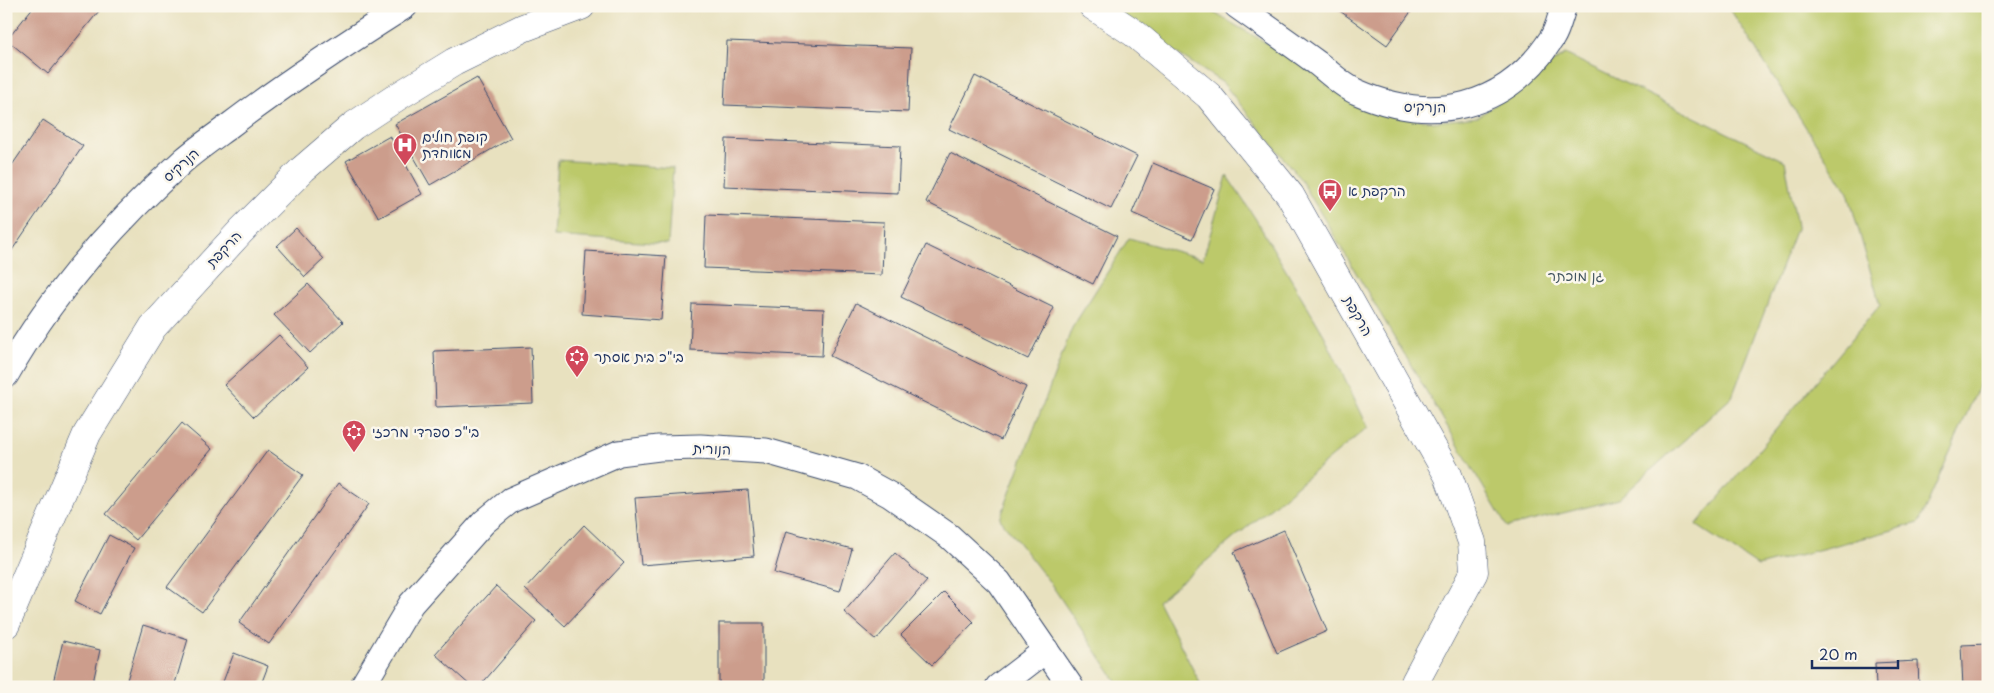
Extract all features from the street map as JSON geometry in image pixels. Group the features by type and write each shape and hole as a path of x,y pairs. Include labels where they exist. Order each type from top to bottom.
{"street":[{"name":"הנרקיס","path":"6,375 24,343 65,286 118,226 185,160 262,100 404,6"},
{"name":"הרקפת","path":"6,624 87,434 153,327 241,231 310,163 353,126 454,62 523,28 581,6"},
{"name":"הרקפת","path":"1093,6 1134,33 1209,96 1290,195 1448,475 1472,542 1474,572 1415,682 1415,687"},
{"name":"הנרקיס","path":"1237,6 1356,91 1398,107 1426,110 1470,105 1504,88 1529,67 1553,37 1564,6"},
{"name":"הנורית","path":"362,687 411,604 484,522 511,500 619,453 659,448 700,447 766,451 857,477 890,495 949,536 998,582 1071,687"},
{"path":"998,687 1046,650"}],"green space":[{"name":"גן מוכתר","path":"1104,6 1202,6 1390,114 1433,122 1478,117 1565,54 1785,161 1797,226 1732,397 1619,499 1507,527 1301,180 1223,83"},
{"path":"1728,6 1988,6 1988,365 1919,523 1758,566 1696,525 1880,305 1848,193"},
{"path":"558,160 673,168 668,244 553,236"},
{"path":"1227,176 1255,218 1324,335 1368,427 1158,601 1202,687 1120,687 1051,584 1000,519 1072,328 1129,238 1203,259"}],"building":[{"path":"34,6 103,6 48,74 7,40"},
{"path":"1333,6 1415,6 1387,45"},
{"path":"727,41 911,48 908,112 724,105"},
{"path":"975,76 1137,156 1111,209 949,129"},
{"path":"477,78 511,138 430,185 395,124"},
{"path":"43,120 83,146 6,259 6,174"},
{"path":"390,136 422,194 379,218 346,161"},
{"path":"726,139 900,146 898,193 724,186"},
{"path":"950,153 1117,236 1093,284 926,202"},
{"path":"1153,163 1214,189 1192,239 1132,213"},
{"path":"706,215 884,222 882,275 704,268"},
{"path":"296,228 324,259 305,277 277,246"},
{"path":"926,245 1054,308 1028,359 901,297"},
{"path":"586,251 666,256 661,320 582,314"},
{"path":"308,284 343,322 310,353 274,315"},
{"path":"856,303 1026,387 1001,440 830,356"},
{"path":"692,304 824,309 822,356 690,350"},
{"path":"279,335 308,367 254,417 224,385"},
{"path":"531,347 533,403 436,407 434,351"},
{"path":"182,423 212,449 136,540 106,514"},
{"path":"268,450 303,475 202,612 167,587"},
{"path":"338,483 369,504 269,644 239,623"},
{"path":"748,490 754,556 641,565 635,498"},
{"path":"584,525 624,563 565,626 525,589"},
{"path":"1284,530 1327,631 1277,653 1234,552"},
{"path":"786,531 852,549 840,591 774,573"},
{"path":"109,535 134,548 100,614 75,601"},
{"path":"895,553 927,581 876,640 844,612"},
{"path":"496,586 536,621 479,687 472,687 435,654"},
{"path":"944,592 974,622 932,665 901,635"},
{"path":"719,623 764,623 764,687 719,687"},
{"path":"143,625 188,639 174,687 125,687"},
{"path":"63,641 100,650 92,687 52,687"},
{"path":"1988,644 1988,687 1963,687 1961,645"},
{"path":"234,653 268,666 260,687 221,687"},
{"path":"1918,661 1919,687 1876,687 1875,663"}],"place":[{"name":"קופת חולים מאוחדת","path":"405,166"},
{"name":"הרקפת א","path":"1330,212"},
{"name":"בי\"כ בית אסתר","path":"577,378"},
{"name":"בי\"כ ספרדי מרכזי","path":"354,453"}]}
